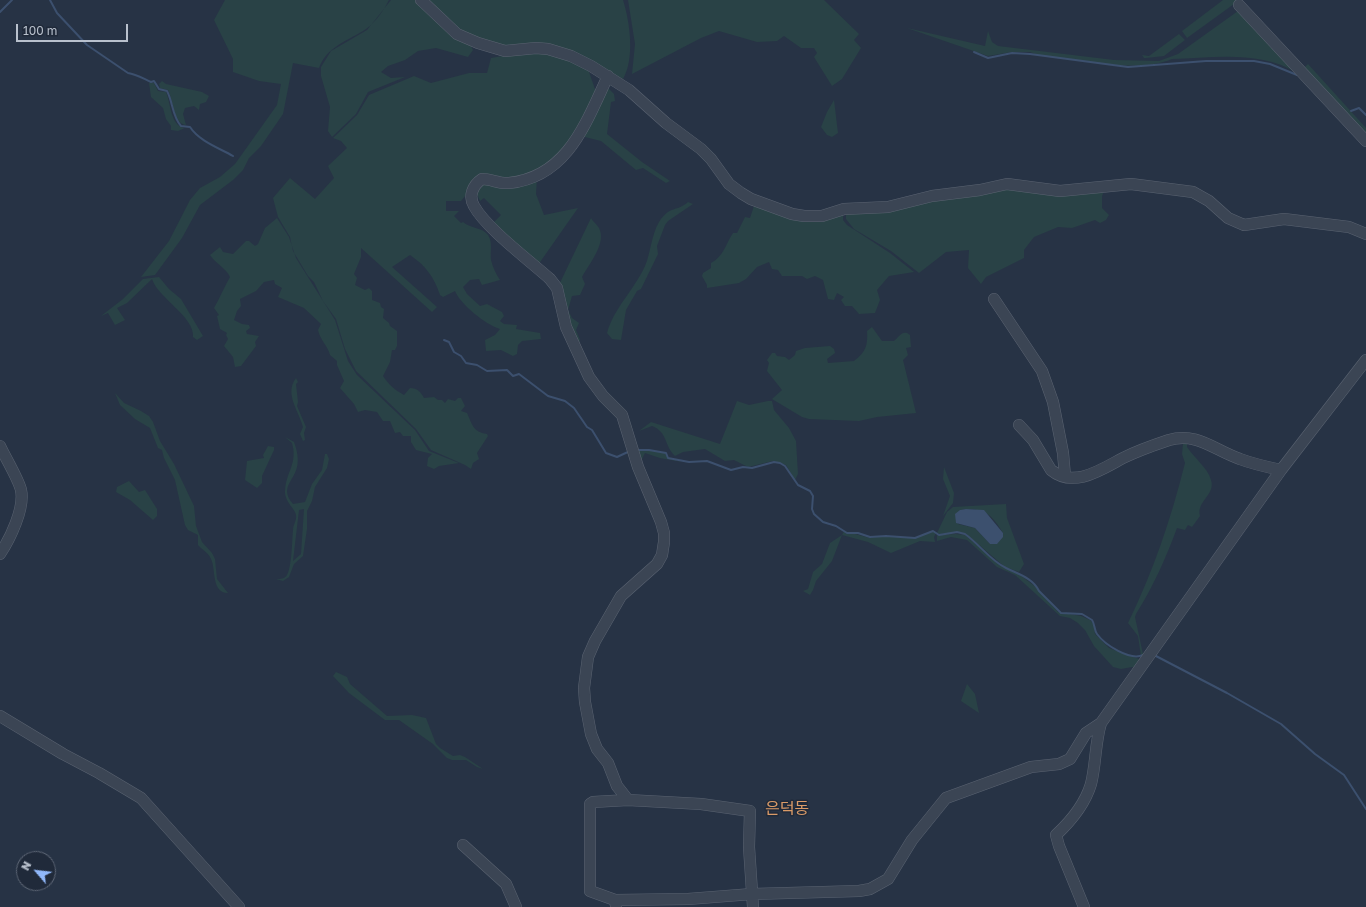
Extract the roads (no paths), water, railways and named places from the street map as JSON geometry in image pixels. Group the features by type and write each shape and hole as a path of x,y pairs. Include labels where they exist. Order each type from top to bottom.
{"street":[{"path":"421,0 457,34 498,51 536,48 560,52 591,66 629,90 666,123 701,149 711,159 729,184 741,193 768,206 804,216 822,216 844,209 888,206 932,196 980,190 1007,184 1060,191 1131,184 1193,192 1209,201 1228,218 1244,225 1284,219 1349,227 1366,234"},
{"path":"1239,5 1366,141"},
{"path":"608,76 578,139 565,156 532,178 508,183 482,179 476,184 472,196 473,205 490,225 550,279 557,288 566,327 583,367 593,385 622,415 638,467 661,522 664,542 662,555 650,572 631,586 621,596 588,657 586,673 585,702 591,734 597,749 608,763 619,790 628,800"},
{"path":"994,300 1042,371 1053,402 1063,453 1065,476"},
{"path":"753,907 752,894 749,847 750,811 701,804 628,800 592,802 590,804 590,891 616,903 752,894 858,891 881,884 888,879 912,840 946,798 1031,767 1059,764 1070,759 1086,733 1101,723 1281,470 1366,360"},
{"path":"1020,425 1033,440 1046,465 1054,473 1075,478 1091,475 1124,458 1169,440 1186,437 1195,438 1239,459 1281,470"},
{"path":"0,446 21,490 17,517 6,545 0,554"},
{"path":"0,716 57,751 141,798 239,907"},
{"path":"1084,907 1058,846 1056,835 1068,824 1086,796 1091,783 1095,749 1101,723"},
{"path":"463,845 506,884 516,907"}],"water":[{"path":"960,510 984,510 1003,533 1003,537 997,544 990,544 975,528 956,523 955,514"}],"waterway":[{"path":"0,12 12,0"},
{"path":"50,0 57,13 87,45 128,73 137,75 151,82 154,81 159,89 167,91 174,113 181,126 190,127 204,140 233,156"},
{"path":"974,52 988,58 1012,53 1030,54 1128,67 1206,61 1254,61 1270,64 1297,75"},
{"path":"1351,111 1359,108 1366,115"},
{"path":"444,340 449,342 454,352 461,356 466,363 477,365 487,371 507,370 513,376 519,374 548,396 565,401 574,408 587,427 592,430 606,453 617,457 630,451"},
{"path":"636,450 649,450 666,453 668,458 689,462 707,461 731,470 743,467 752,468 774,462 780,463 785,466 798,485 810,491 813,496 812,509 814,514 823,522 836,526 847,533 858,533 870,537 886,536 915,538 933,531 939,535 957,532 965,534 1001,565 1025,577 1033,583 1061,613 1082,614 1092,620 1095,631 1106,643 1118,651 1131,656 1143,655"},
{"path":"1154,655 1227,693 1281,724 1315,754 1344,775 1366,809"}],"district":[{"name":"은덕동","path":"787,809"}]}
